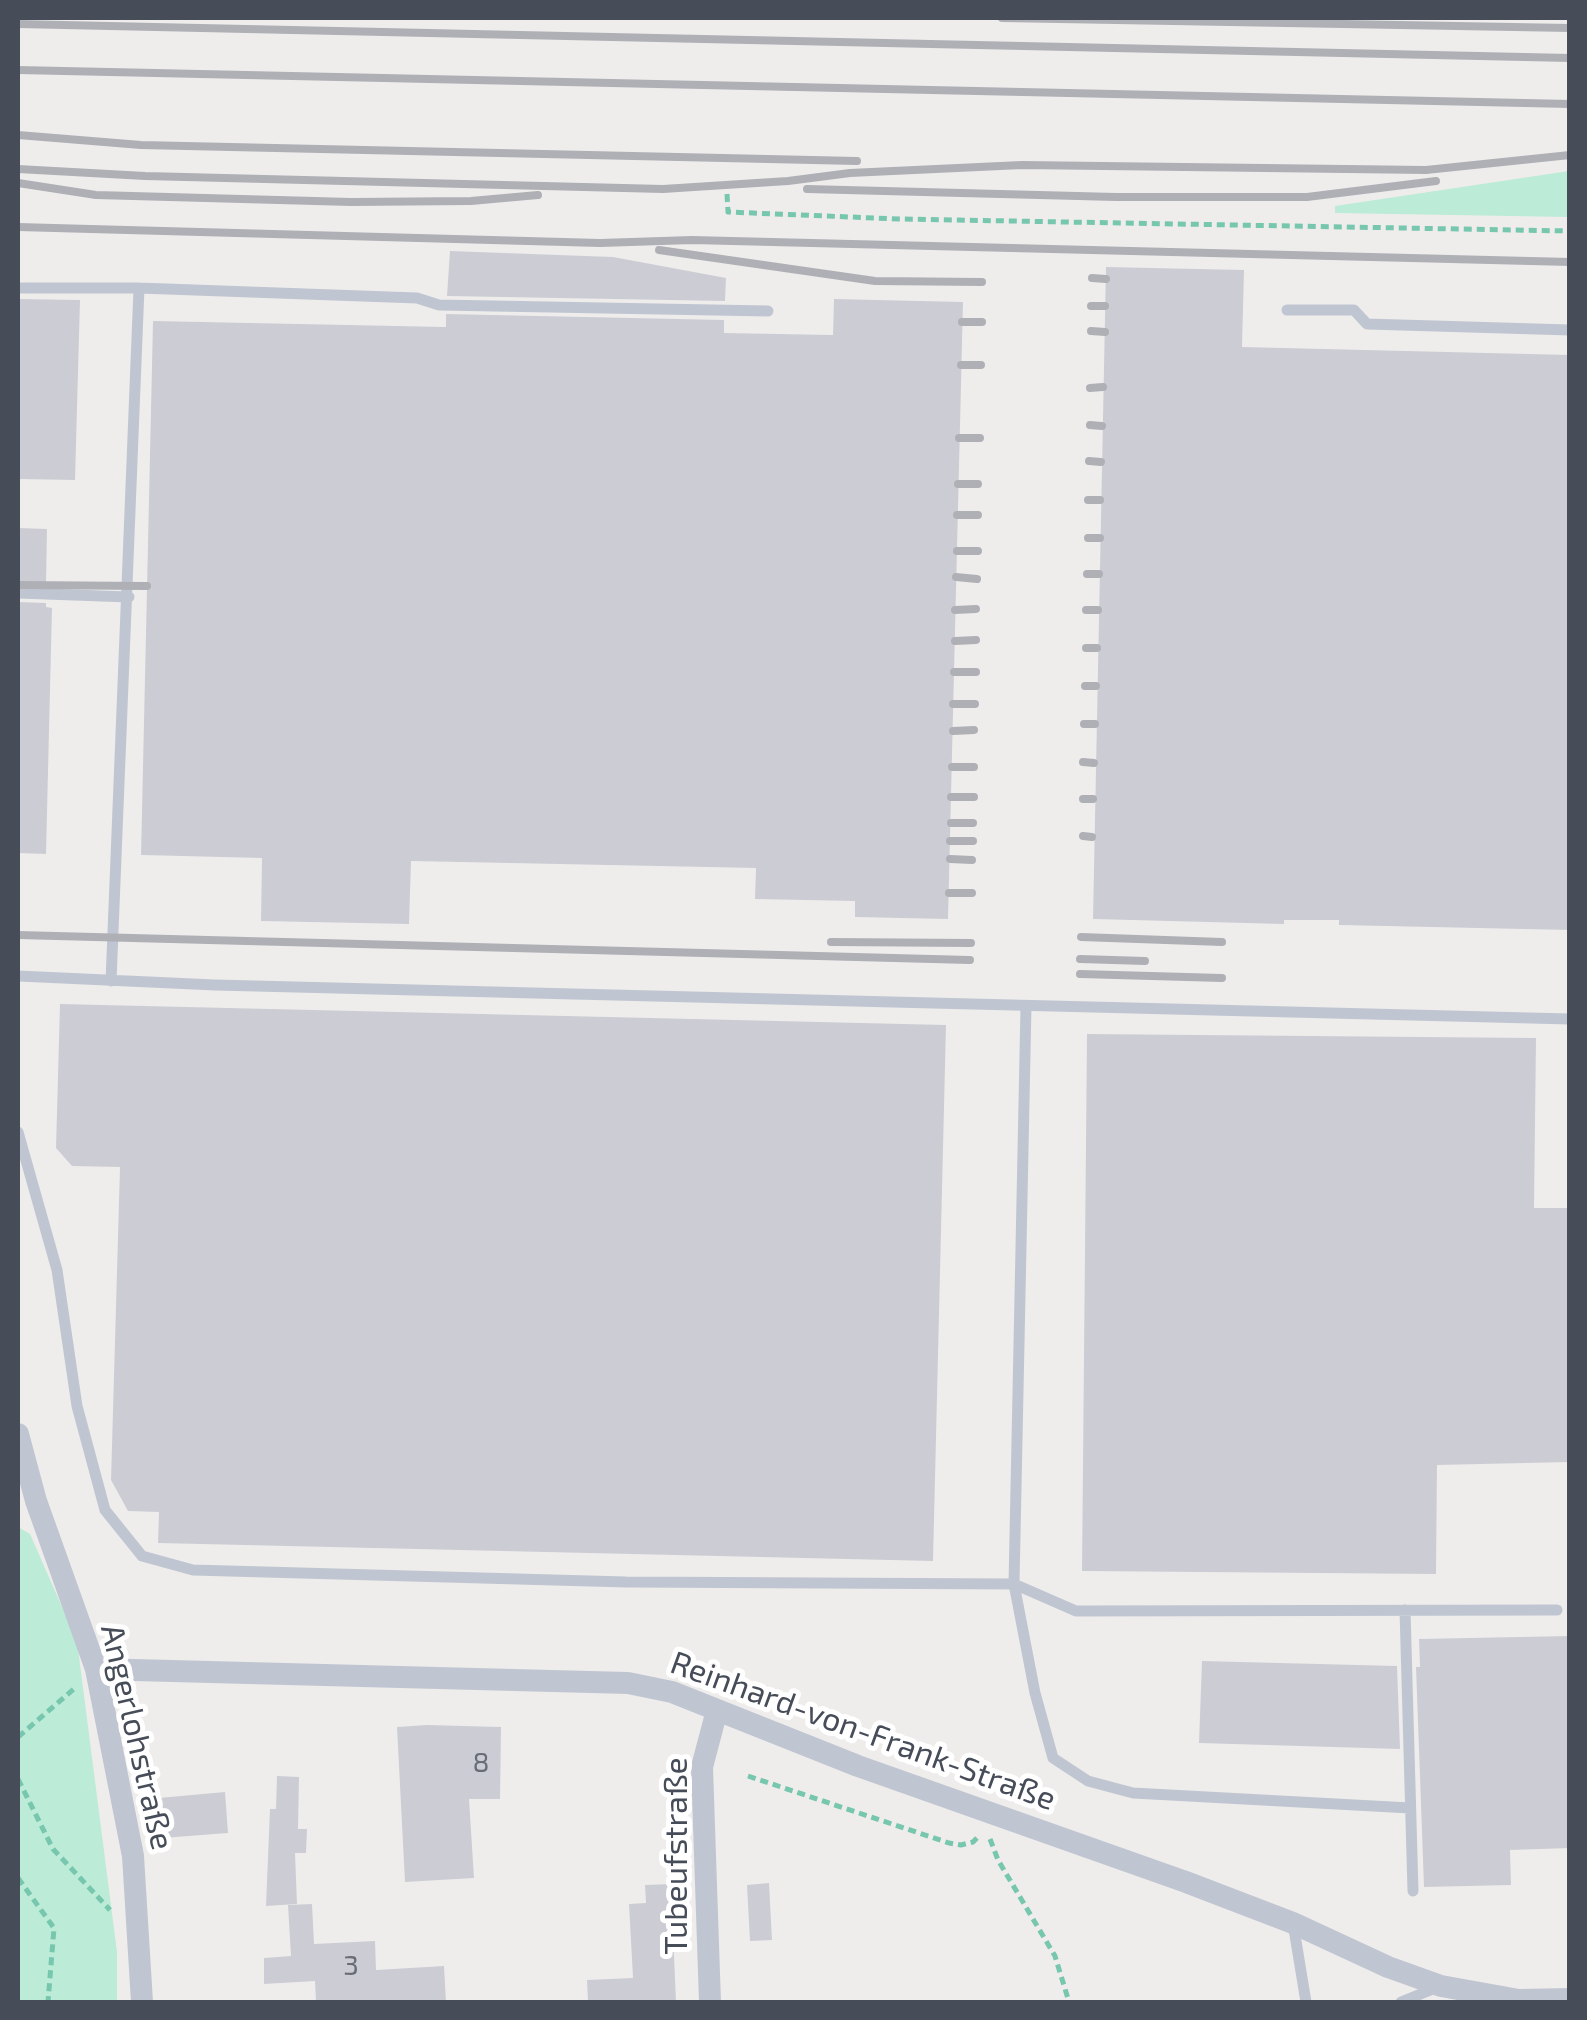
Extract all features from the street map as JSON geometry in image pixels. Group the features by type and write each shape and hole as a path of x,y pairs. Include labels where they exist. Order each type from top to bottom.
{"street":[{"name":"Angerlohstraße","path":"18,1434 27,1502 96,1669 133,1856 142,2002"},
{"name":"Reinhard-von-Frank-Straße","path":"96,1669 628,1682 672,1692 858,1766 1186,1882 1293,1924 1388,1968 1440,1986 1519,2002 1570,1999"},
{"name":"Tubeufstraße","path":"710,2002 702,1766 717,1710"}],"lane":[{"path":"18,288 139,288 417,298 439,304 768,312"},
{"path":"111,980 139,288"},
{"path":"1287,310 1354,310 1367,324 1570,330"},
{"path":"18,593 129,597"},
{"path":"18,976 1570,1019"},
{"path":"1026,1006 1014,1584 1035,1694 1053,1758 1088,1781 1133,1793 1410,1808"},
{"path":"18,1132 57,1270 77,1406 105,1510 142,1556 193,1570 626,1582 1014,1584 1076,1611 1556,1610"},
{"path":"1405,1610 1413,1891"},
{"path":"1293,1924 1306,2002"},
{"path":"1400,2002 1440,1986"}],"path":[{"path":"727,194 728,212 1570,231"},
{"path":"18,1737 96,1669"},
{"path":"748,1776 948,1843 973,1842 986,1829 998,1860 1055,1956 1069,2002"},
{"path":"18,1779 54,1849 141,1944"},
{"path":"18,1878 54,1928 48,2002"}],"green space":[{"path":"1569,171 1569,217 1335,213 1335,206"},
{"path":"18,1527 30,1534 77,1641 117,1952 117,2002 18,2002"}],"building":[{"path":"450,251 613,257 726,278 725,301 447,296"},
{"path":"1106,267 1244,270 1242,347 1570,355 1570,930 1339,925 1339,920 1284,920 1284,924 1093,919"},
{"path":"18,299 80,300 75,480 18,479"},
{"path":"834,299 963,302 948,919 855,917 855,901 755,899 756,868 411,861 409,924 261,921 262,858 141,855 153,321 446,327 446,314 724,320 724,333 833,335"},
{"path":"18,528 47,529 46,585 18,584"},
{"path":"18,602 46,603 46,607 52,608 46,854 18,853"},
{"path":"60,1004 946,1025 933,1561 158,1543 159,1512 128,1511 111,1480 120,1167 72,1166 56,1148"},
{"path":"1087,1034 1536,1038 1534,1208 1570,1208 1570,1462 1437,1465 1436,1574 1082,1571"},
{"path":"1570,1636 1570,1848 1510,1850 1511,1885 1424,1887 1416,1667 1420,1667 1419,1639"},
{"path":"1202,1661 1397,1666 1400,1749 1199,1743"},
{"path":"397,1727 501,1727 500,1799 469,1799 474,1878 405,1882"},
{"path":"277,1776 299,1777 298,1829 307,1829 306,1853 295,1853 297,1904 266,1906 270,1809 276,1809"},
{"path":"225,1792 228,1833 163,1838 159,1798"},
{"path":"769,1883 772,1940 750,1941 747,1885"},
{"path":"671,1884 676,2002 588,2002 587,1980 633,1978 629,1904 646,1903 645,1885"},
{"path":"312,1904 314,1944 375,1941 376,1970 444,1966 446,2002 316,2002 315,1981 264,1984 264,1958 291,1956 288,1905"}],"railway":[{"path":"1002,18 1570,28"},
{"path":"18,24 1570,58"},
{"path":"18,70 1570,104"},
{"path":"18,135 141,145 857,161"},
{"path":"18,169 145,176 663,189 850,173 1022,165 1426,170 1570,155"},
{"path":"807,189 1116,197 1307,197 1436,181"},
{"path":"18,183 96,195 351,202 471,201 538,195"},
{"path":"18,227 1570,262"},
{"path":"659,250 875,281 982,282"},
{"path":"1092,278 1106,279"},
{"path":"1091,306 1105,306"},
{"path":"962,322 982,322"},
{"path":"1091,331 1105,332"},
{"path":"961,365 981,365"},
{"path":"1090,388 1103,387"},
{"path":"1090,425 1102,426"},
{"path":"959,438 980,438"},
{"path":"1089,461 1101,462"},
{"path":"958,484 978,484"},
{"path":"1088,500 1100,500"},
{"path":"957,515 978,515"},
{"path":"1088,538 1100,538"},
{"path":"957,551 978,551"},
{"path":"1087,574 1099,574"},
{"path":"956,577 977,579"},
{"path":"18,585 147,586"},
{"path":"955,610 976,609"},
{"path":"1086,610 1098,610"},
{"path":"955,641 976,640"},
{"path":"1086,648 1097,648"},
{"path":"954,672 976,672"},
{"path":"1085,686 1096,686"},
{"path":"953,704 975,704"},
{"path":"1084,724 1095,724"},
{"path":"953,731 974,730"},
{"path":"1083,762 1094,763"},
{"path":"952,767 974,767"},
{"path":"951,797 974,797"},
{"path":"1083,799 1093,799"},
{"path":"951,823 973,823"},
{"path":"1083,836 1092,837"},
{"path":"950,841 973,841"},
{"path":"950,859 972,860"},
{"path":"949,893 972,893"},
{"path":"18,935 970,960"},
{"path":"1081,937 1222,942"},
{"path":"831,942 971,943"},
{"path":"1080,959 1145,961"},
{"path":"1080,974 1222,978"}]}
